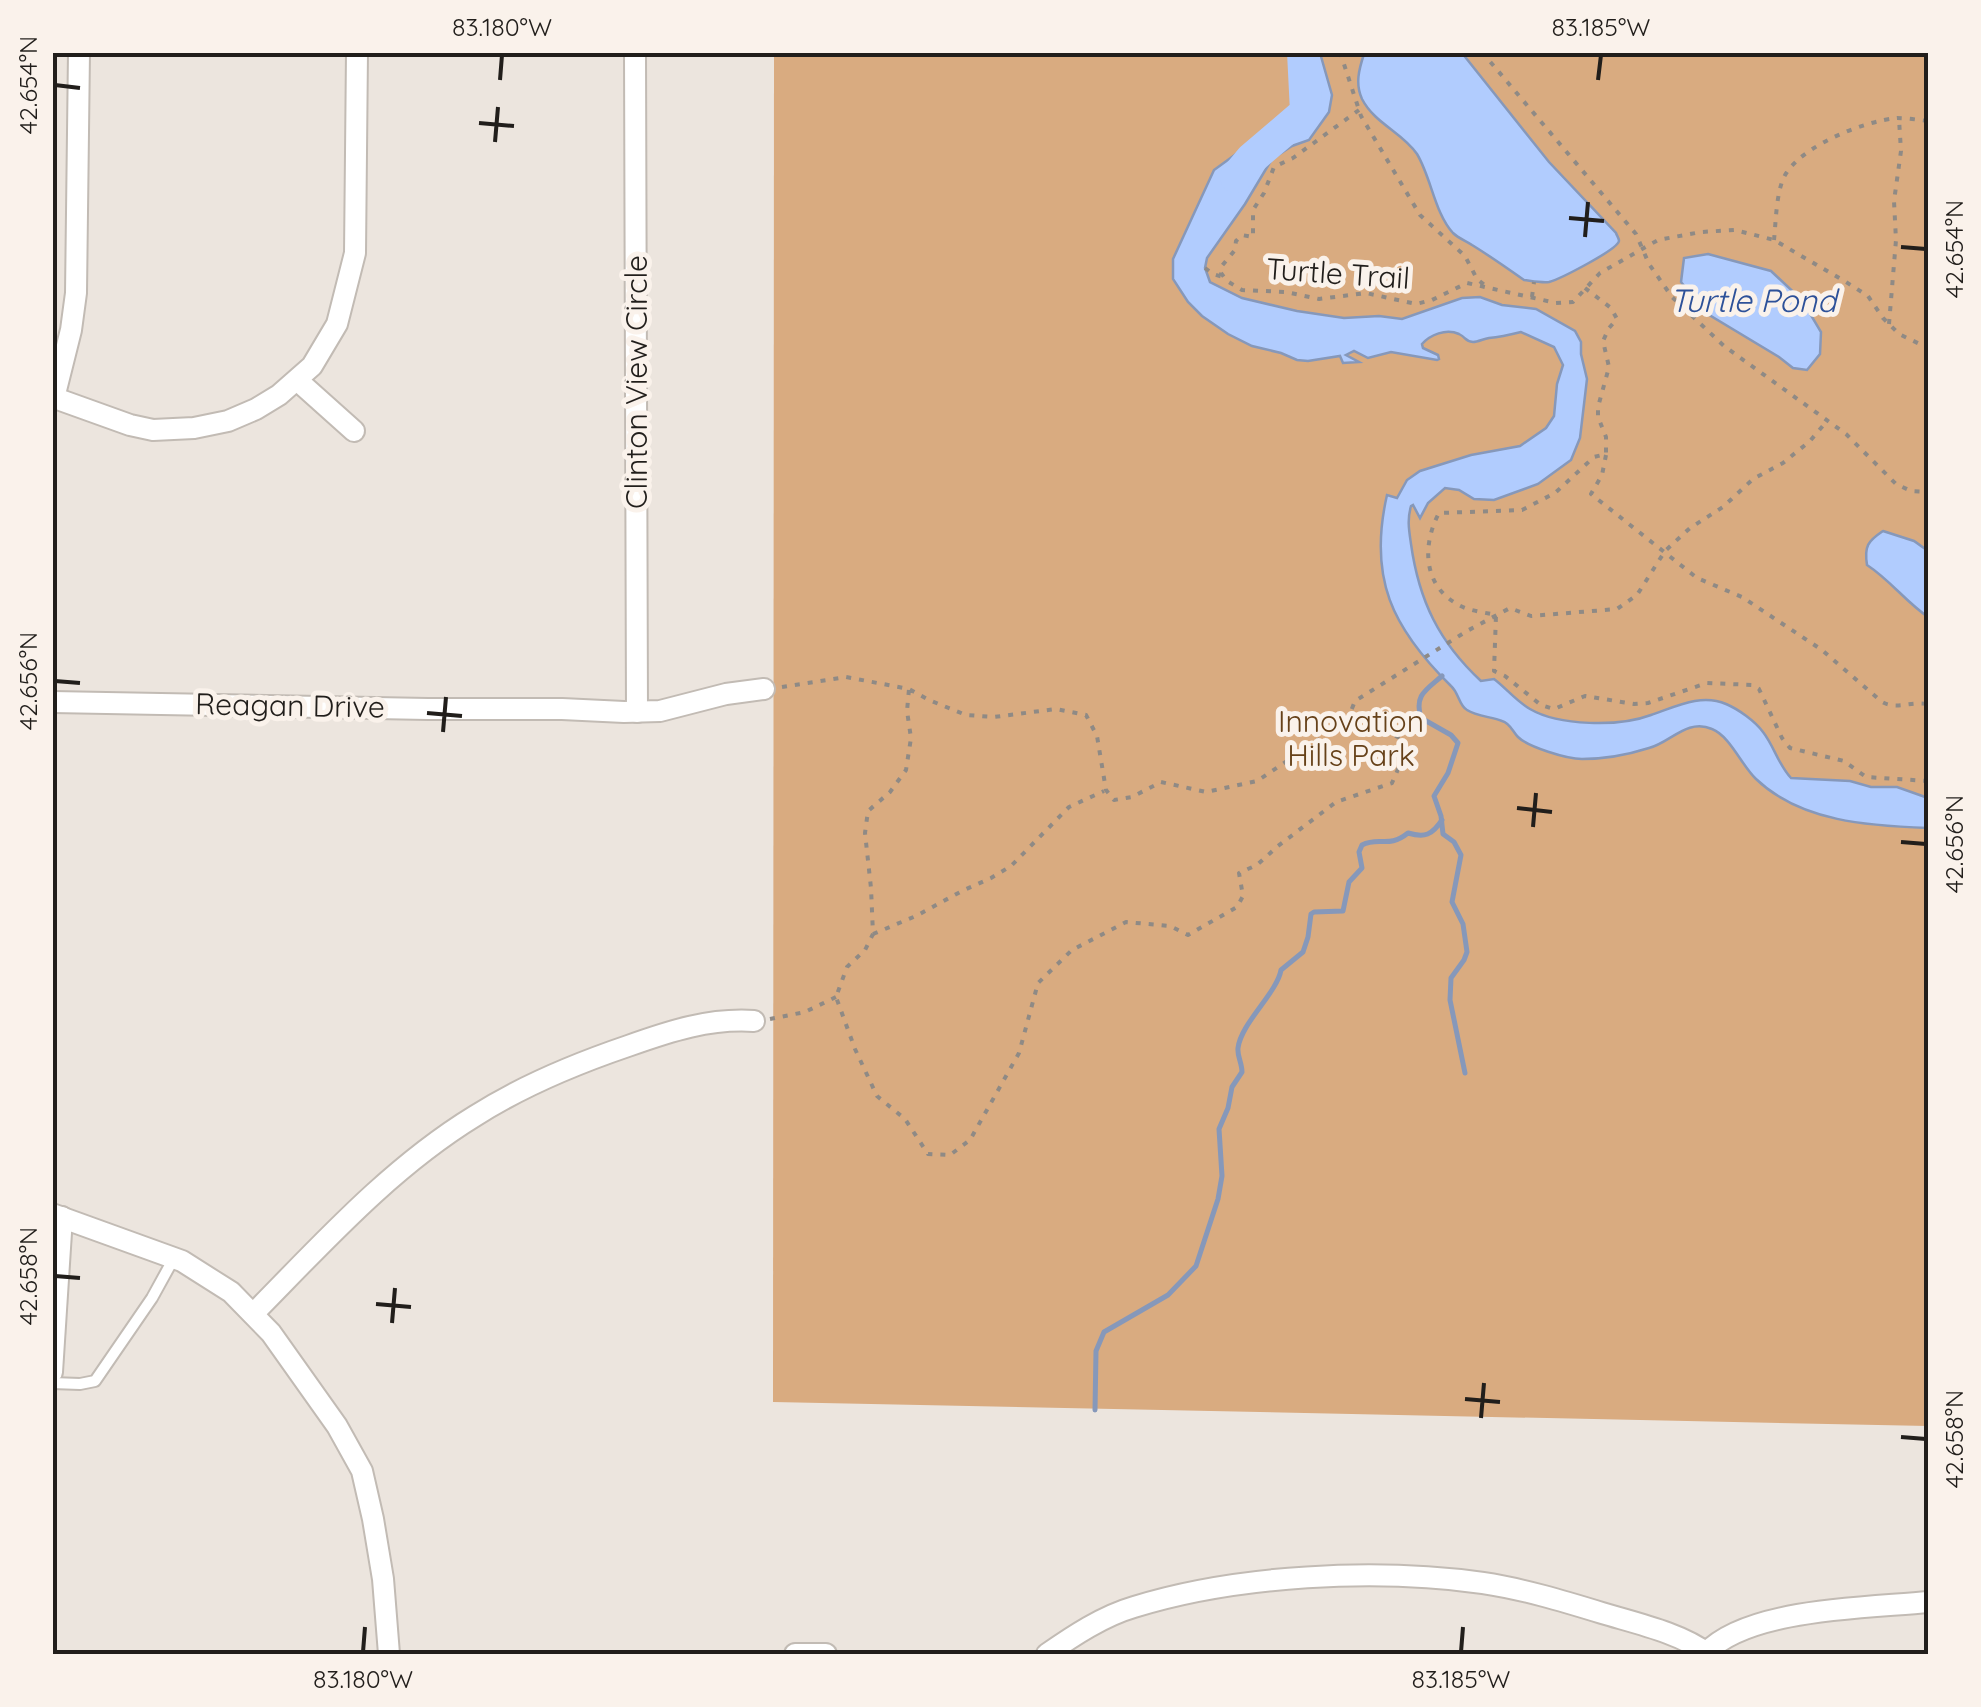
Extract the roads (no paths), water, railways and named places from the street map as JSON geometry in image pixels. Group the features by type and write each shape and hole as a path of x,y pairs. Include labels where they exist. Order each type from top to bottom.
{"street":[{"path":"79,52 76,294 53,398 153,430 215,424 268,402 312,366 337,324 355,253 358,52"},
{"name":"Clinton View Circle","path":"635,52 637,712"},
{"path":"297,380 354,432"},
{"name":"Reagan Drive","path":"52,702 637,712 660,711 764,689"},
{"path":"253,1314 388,1181 478,1114 585,1060 666,1033 726,1020 754,1022"},
{"path":"52,1372 57,1215 175,1257 231,1292 270,1332 308,1383 362,1472 384,1579 389,1654"},
{"path":"1047,1654 1132,1607 1290,1580 1360,1577 1486,1584 1536,1594 1638,1624 1698,1646 1707,1654 1716,1642 1743,1628 1780,1619 1928,1602"},
{"path":"794,1654 826,1654"}],"lane":[{"path":"52,1382 95,1381 175,1257"}],"water":[{"path":"1302,53 1320,53 1332,95 1329,112 1309,140 1272,159 1207,258 1205,268 1210,282 1242,298 1344,318 1402,319 1462,298 1480,297 1502,305 1536,309 1575,331 1581,342 1587,379 1580,438 1571,460 1538,484 1494,500 1474,499 1459,490 1445,488 1428,503 1420,518 1411,506 1409,530 1419,584 1433,619 1453,651 1481,681 1494,679 1525,706 1557,719 1623,722 1698,701 1726,704 1760,728 1791,778 1897,787 1928,798 1928,828 1860,823 1794,805 1756,779 1730,744 1703,726 1632,753 1575,758 1530,745 1505,722 1462,706 1454,689 1413,643 1390,600 1381,552 1387,495 1397,498 1407,480 1420,471 1471,455 1520,446 1546,428 1554,416 1563,365 1554,347 1521,332 1473,342 1449,332 1434,335 1422,344 1438,355 1437,360 1391,352 1368,358 1354,351 1346,355 1359,362 1343,363 1340,356 1297,360 1228,334 1188,302 1173,279 1173,259 1214,170 1247,146 1271,148 1284,138 1306,88"},
{"path":"1462,53 1549,162 1616,233 1619,241 1564,276 1540,282 1524,280 1455,235 1442,216 1417,154 1362,99 1358,82 1364,54"},
{"name":"Turtle Pond","path":"1708,254 1771,271 1802,300 1821,332 1820,354 1807,370 1793,368 1706,313 1681,282 1684,258"},
{"path":"1883,531 1914,541 1928,551 1928,617 1867,565 1868,545"}],"waterway":[{"path":"1236,177 1306,112 1303,52"},
{"path":"1442,676 1423,694 1419,710 1421,718 1458,743 1448,773 1434,796 1443,834 1454,842 1461,855 1452,902 1463,924 1467,952 1451,978 1450,1000 1465,1073"},
{"path":"1095,1410 1096,1351 1104,1332 1168,1295 1196,1266 1218,1199 1222,1176 1219,1129 1232,1087 1242,1072 1238,1051 1241,1038 1281,970 1303,952 1311,914 1343,911 1349,882 1362,868 1362,845 1395,840 1408,833 1428,834 1442,820"}],"park label":[{"name":"Innovation Hills Park","path":"1351,739"}]}
